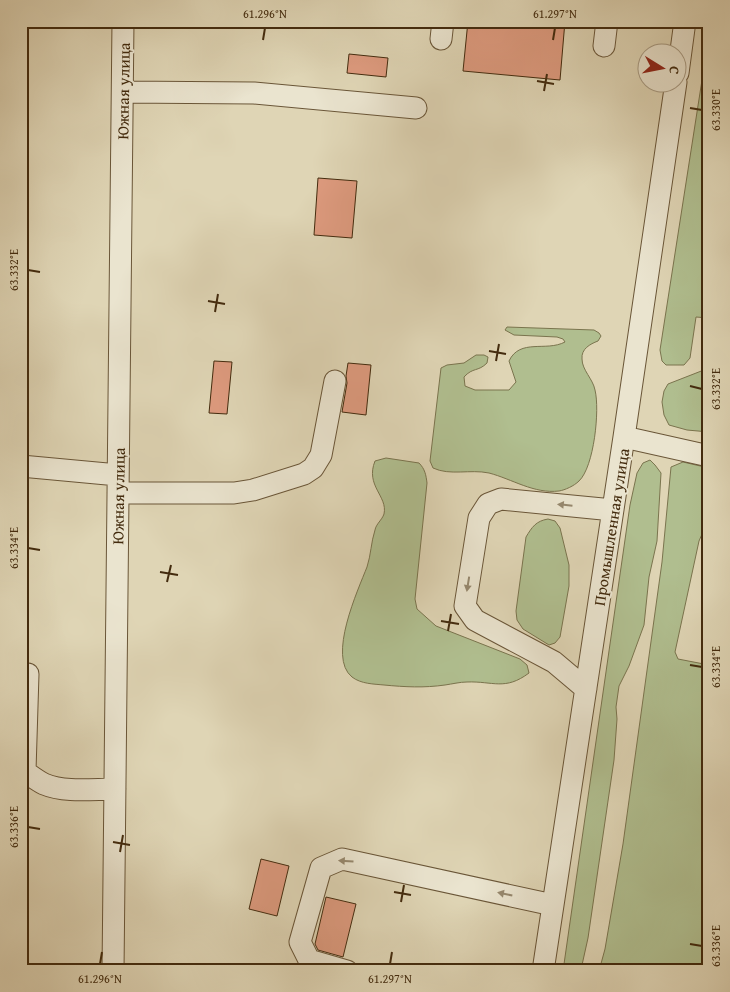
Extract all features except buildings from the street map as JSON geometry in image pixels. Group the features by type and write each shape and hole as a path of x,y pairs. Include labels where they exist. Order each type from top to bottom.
{"street":[{"name":"Южная улица","path":"113,971 123,21"},
{"path":"604,46 607,21"},
{"path":"682,42 685,21"},
{"path":"123,92 254,93 416,108"},
{"name":"Промышленная улица","path":"543,971 675,92"},
{"path":"21,466 118,484 234,493 253,490 304,474 313,468 321,455 335,381"},
{"path":"624,437 709,456"},
{"path":"586,689 554,662 475,620 464,606 479,518 488,504 501,498 613,510"},
{"path":"28,674 23,770 42,783 64,789 115,789"},
{"path":"347,971 309,960 300,942 321,868 342,858 553,905"}],"green space":[{"path":"709,35 709,318 696,317 690,358 684,365 666,365 662,361 660,350"},
{"path":"507,327 594,330 601,336 598,341 587,347 582,355 582,363 594,386 597,411 589,464 579,481 564,490 541,490 489,473 446,472 433,468 430,461 441,368 447,365 464,363 476,355 484,355 488,357 487,363 464,377 465,386 475,390 509,390 516,382 509,361 514,354 527,348 558,345 565,342 557,337 514,335 505,330"},
{"path":"709,368 709,432 687,430 669,425 664,415 662,402 664,391 668,384"},
{"path":"386,458 419,463 426,477 427,483 415,599 417,609 436,626 520,659 527,665 529,673 521,679 499,684 467,682 430,687 399,686 359,681 352,677 345,667 343,639 347,623 367,567 376,528 384,514 383,502 375,484 373,470 375,461"},
{"path":"650,460 661,473 657,541 649,577 644,625 629,666 619,686 616,707 614,760 588,938 582,965 578,971 563,971 630,505 637,473 643,463"},
{"path":"683,462 709,468 709,518 699,541 675,652 678,659 709,665 709,971 599,971 605,949 623,844 662,562 671,467"},
{"path":"548,519 555,521 560,528 569,565 569,586 560,637 555,643 549,645 523,629 517,620 516,611 526,537 535,525 540,521"}]}
